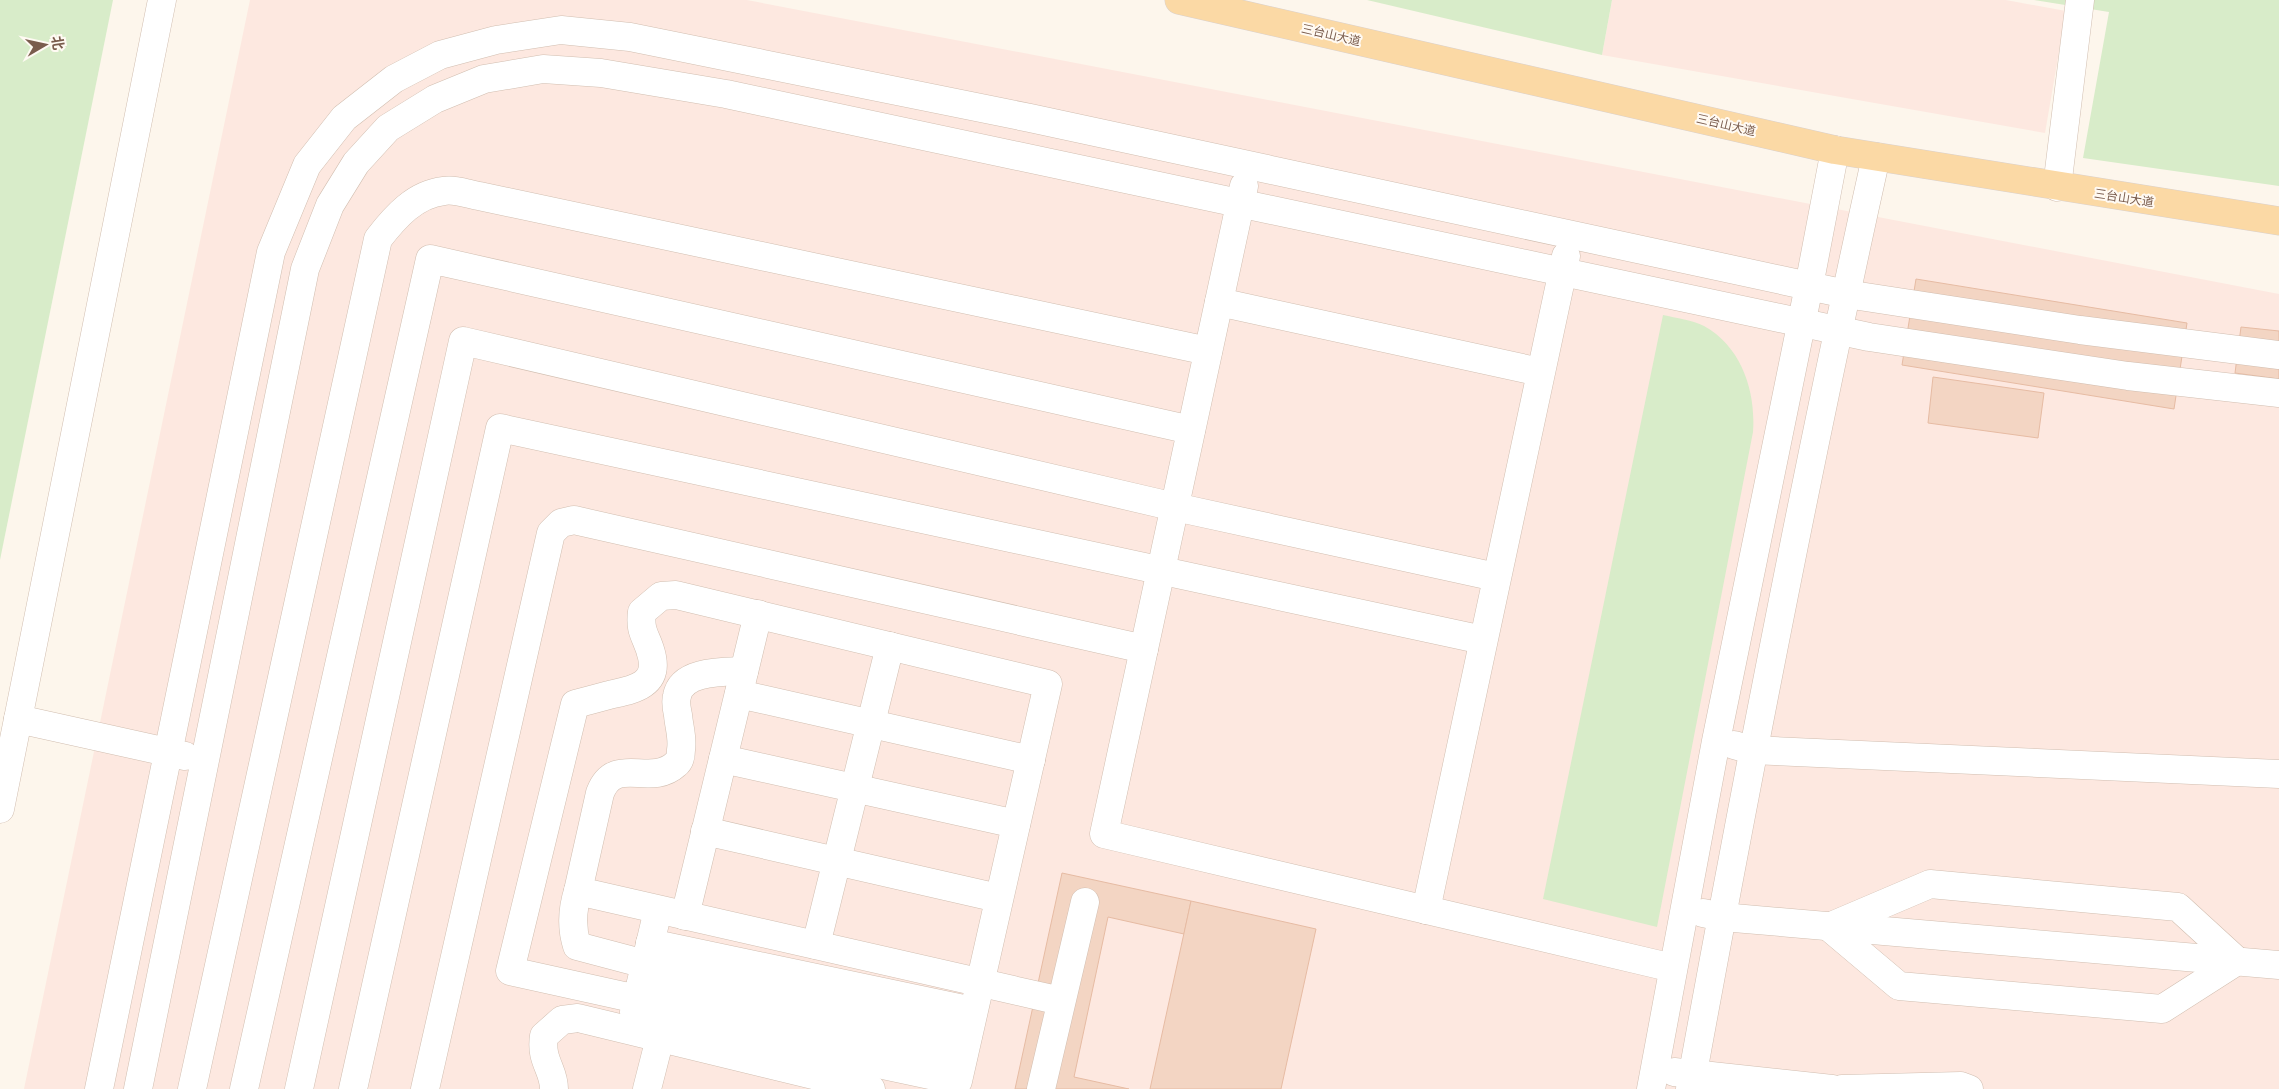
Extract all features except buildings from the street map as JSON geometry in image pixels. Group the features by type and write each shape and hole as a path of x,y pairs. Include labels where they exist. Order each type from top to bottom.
{"main road":[{"name":"三台山大道","path":"1179,0 1835,150 2279,221"}],"street":[{"path":"0,809 162,0"},
{"path":"2057,187 2080,0"},
{"path":"99,1089 271,252 307,165 344,118 394,79 440,55 496,40 562,30 620,36 1030,118 1846,294 2080,330 2279,355"},
{"path":"138,1089 305,270 330,205 356,163 388,128 435,99 484,79 543,69 601,73 726,94 1838,330 2128,376 2279,393"},
{"path":"1832,1089 1653,1079 1716,741 1802,322 1835,150"},
{"path":"1691,1082 1752,750 1838,330 1876,157"},
{"path":"1249,166 1104,834 1673,968"},
{"path":"192,1089 378,239 393,220 417,199 444,190 479,196 1208,351"},
{"path":"1426,910 1571,234"},
{"path":"244,1089 430,259 1191,430"},
{"path":"1219,302 1540,372"},
{"path":"299,1089 463,341 1175,507 1496,577"},
{"path":"353,1089 500,428 1483,640"},
{"path":"425,1089 551,533 561,523 574,520 1144,649"},
{"path":"658,910 643,973 634,1012 958,1081 1048,684 676,595 661,596 642,612 640,627 652,657 652,670 648,680 636,689 576,704 510,972 643,973 968,1034"},
{"path":"685,916 758,614"},
{"path":"816,945 890,646"},
{"path":"643,973 577,946 572,930 574,904 600,793 605,780 617,773 661,772 677,764 681,756 682,743 677,696 684,683 703,675 742,682 871,724 1030,760"},
{"path":"18,718 205,760"},
{"path":"1716,741 1752,750 2279,774"},
{"path":"723,759 1016,824"},
{"path":"705,831 998,898"},
{"path":"1829,927 1930,884 2178,907 2237,961"},
{"path":"578,891 1062,1001"},
{"path":"1041,1089 1084,902"},
{"path":"1685,909 1722,917 2279,965"},
{"path":"1829,927 1899,986 2162,1008 2237,961"},
{"path":"554,1089 554,1082 542,1051 544,1036 562,1020 578,1018 660,1038 789,1079 871,1089"},
{"path":"647,1089 660,1038"},
{"path":"1842,1089 1961,1086 1969,1089"}],"shaded area":[{"path":"250,0 747,0 2279,294 2279,1089 24,1089"},
{"path":"1612,0 2006,0 2066,11 2045,133 1602,55"}],"green space":[{"path":"0,0 113,0 0,560"},
{"path":"1367,0 1612,0 1602,55"},
{"path":"2034,0 2279,0 2279,186 2083,158 2109,12"},
{"path":"1663,315 1700,324 1717,335 1728,346 1737,358 1749,386 1752,402 1753,432 1657,927 1543,899"}]}
